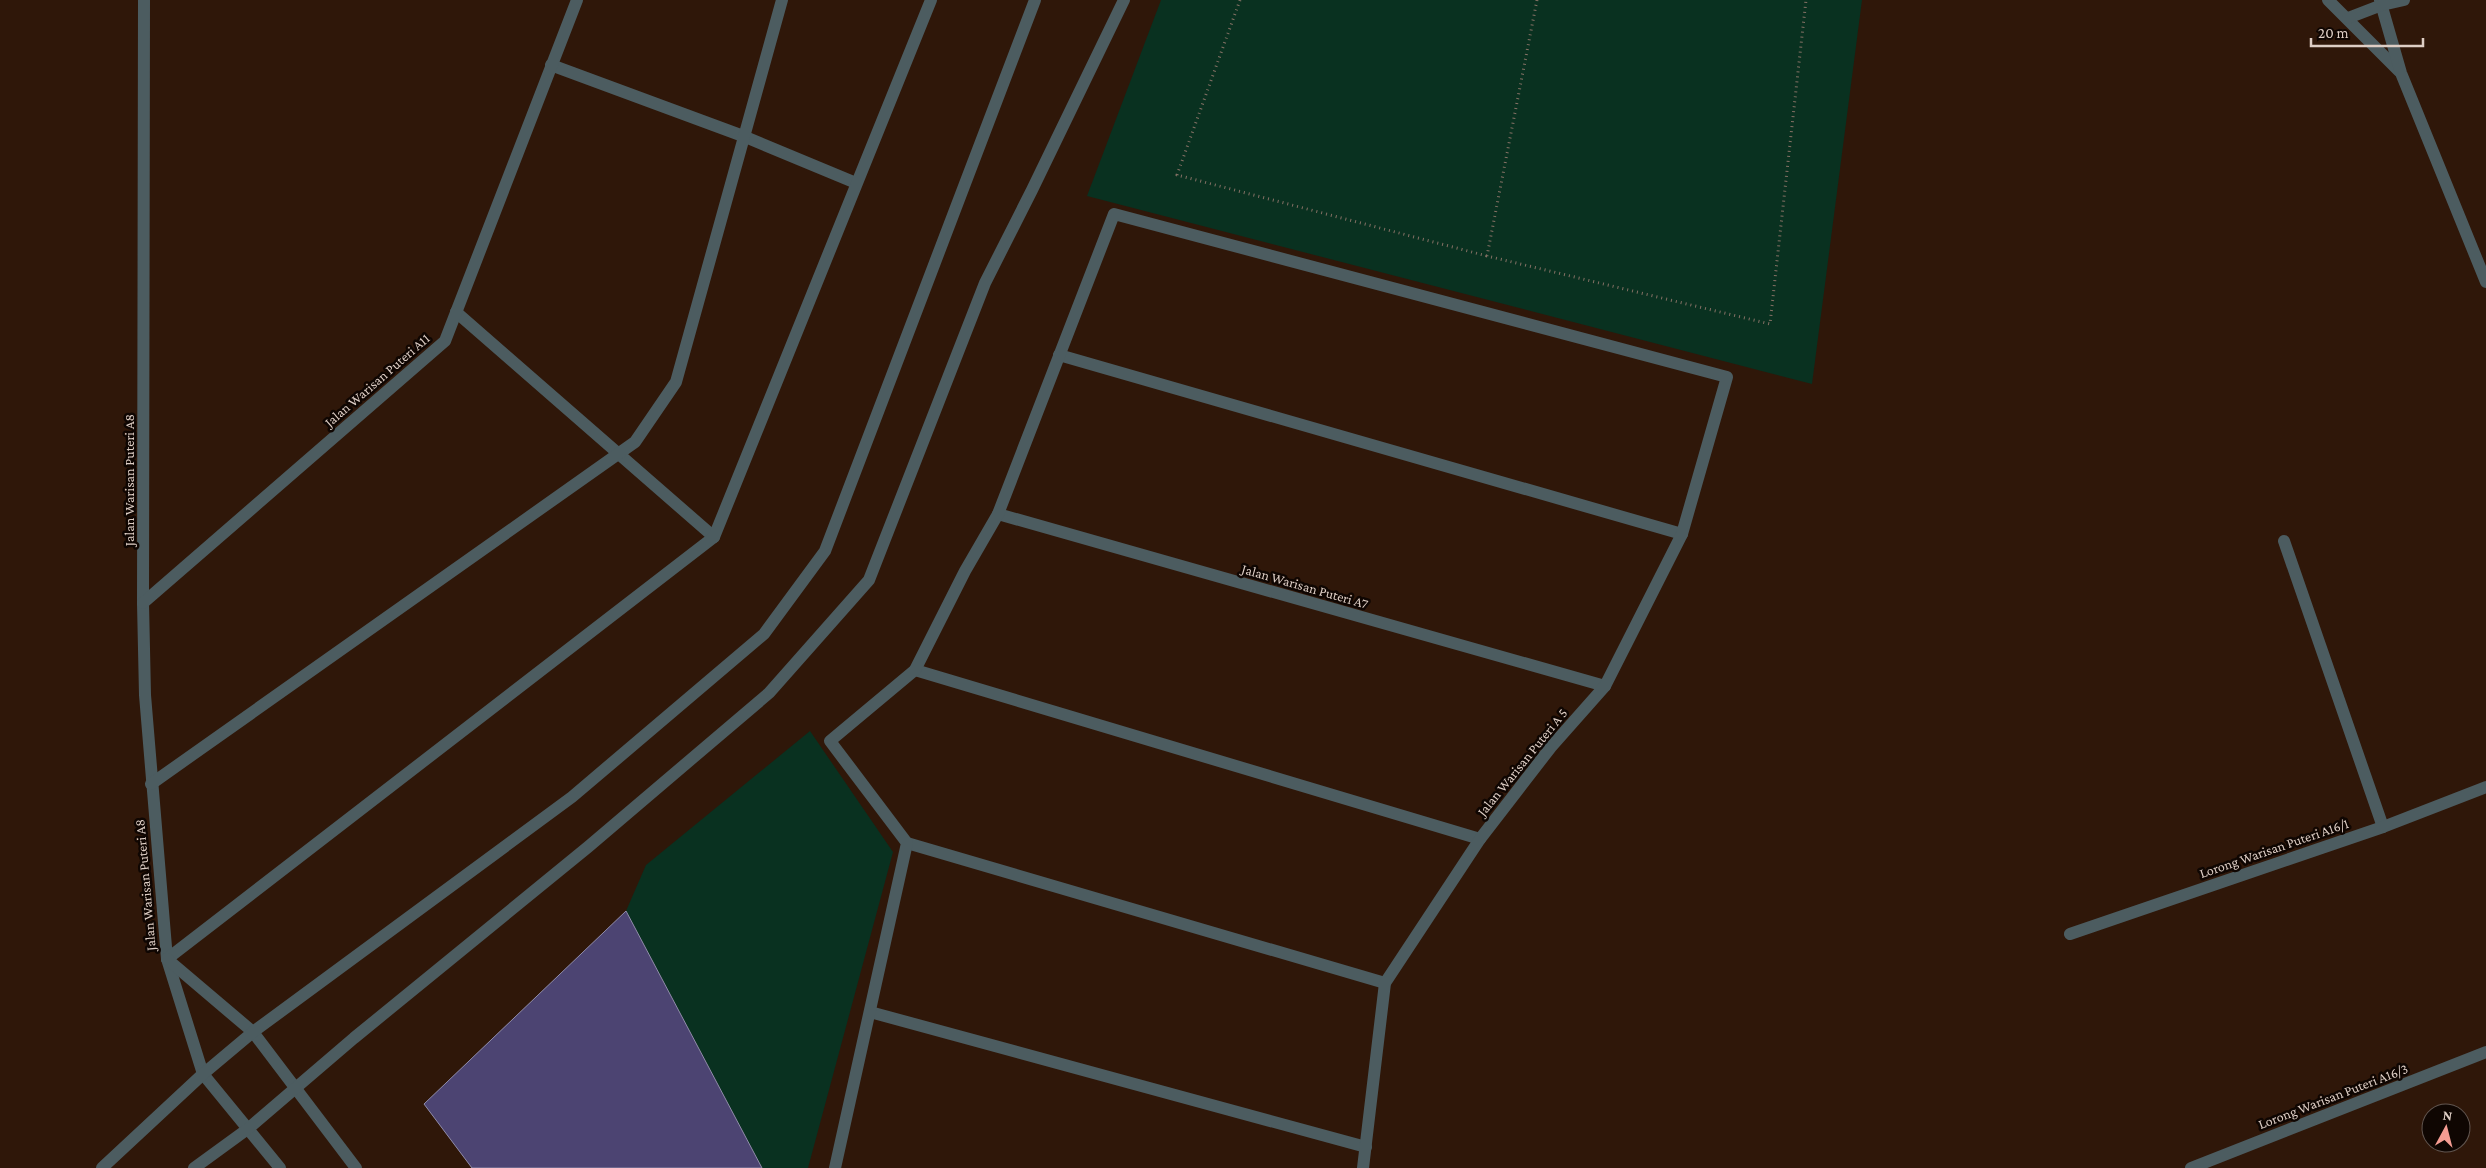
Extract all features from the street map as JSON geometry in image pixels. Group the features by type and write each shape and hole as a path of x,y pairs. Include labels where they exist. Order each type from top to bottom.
{"street":[{"name":"Jalan Warisan Puteri A8","path":"144,0 143,604 145,695 167,959 203,1074"},
{"name":"Jalan Warisan Puteri A11","path":"143,604 445,341 550,65 577,0"},
{"path":"151,784 635,442 676,382 782,0"},
{"path":"356,1168 253,1032 167,959 714,537 931,0"},
{"path":"102,1168 203,1074 253,1032 572,797 764,634 825,551 1035,0"},
{"path":"194,1168 248,1128 588,847 768,693 869,580 985,283 1124,0"},
{"path":"2328,0 2401,73"},
{"path":"2348,18 2381,2 2404,0"},
{"path":"2381,2 2401,73 2482,265 2486,282"},
{"path":"550,65 743,136 856,183"},
{"name":"Jalan Warisan Puteri A 5","path":"1059,355 1114,214 1727,377 1682,534 1604,686 1551,747 1480,840 1385,983 1363,1168"},
{"path":"456,312 714,537"},
{"path":"1385,983 907,843 830,741 915,670 965,571 998,514 1059,355 1682,534"},
{"name":"Jalan Warisan Puteri A7","path":"998,514 1604,686"},
{"path":"2284,541 2383,827"},
{"path":"915,670 1480,840"},
{"name":"Lorong Warisan Puteri A16/1","path":"2070,934 2383,827 2486,787"},
{"path":"835,1168 907,843"},
{"path":"870,1012 1366,1147"},
{"name":"Lorong Warisan Puteri A16/3","path":"2191,1168 2486,1052"},
{"path":"203,1074 280,1168"}],"path":[{"path":"1240,0 1177,175 1486,256 1770,324 1806,0"},
{"path":"1486,256 1536,0"}],"green space":[{"path":"1161,0 1862,0 1812,384 1087,196"},
{"path":"810,731 893,852 808,1168 762,1168 626,911 646,865"}],"building":[{"path":"626,911 762,1168 472,1168 424,1104"}]}
